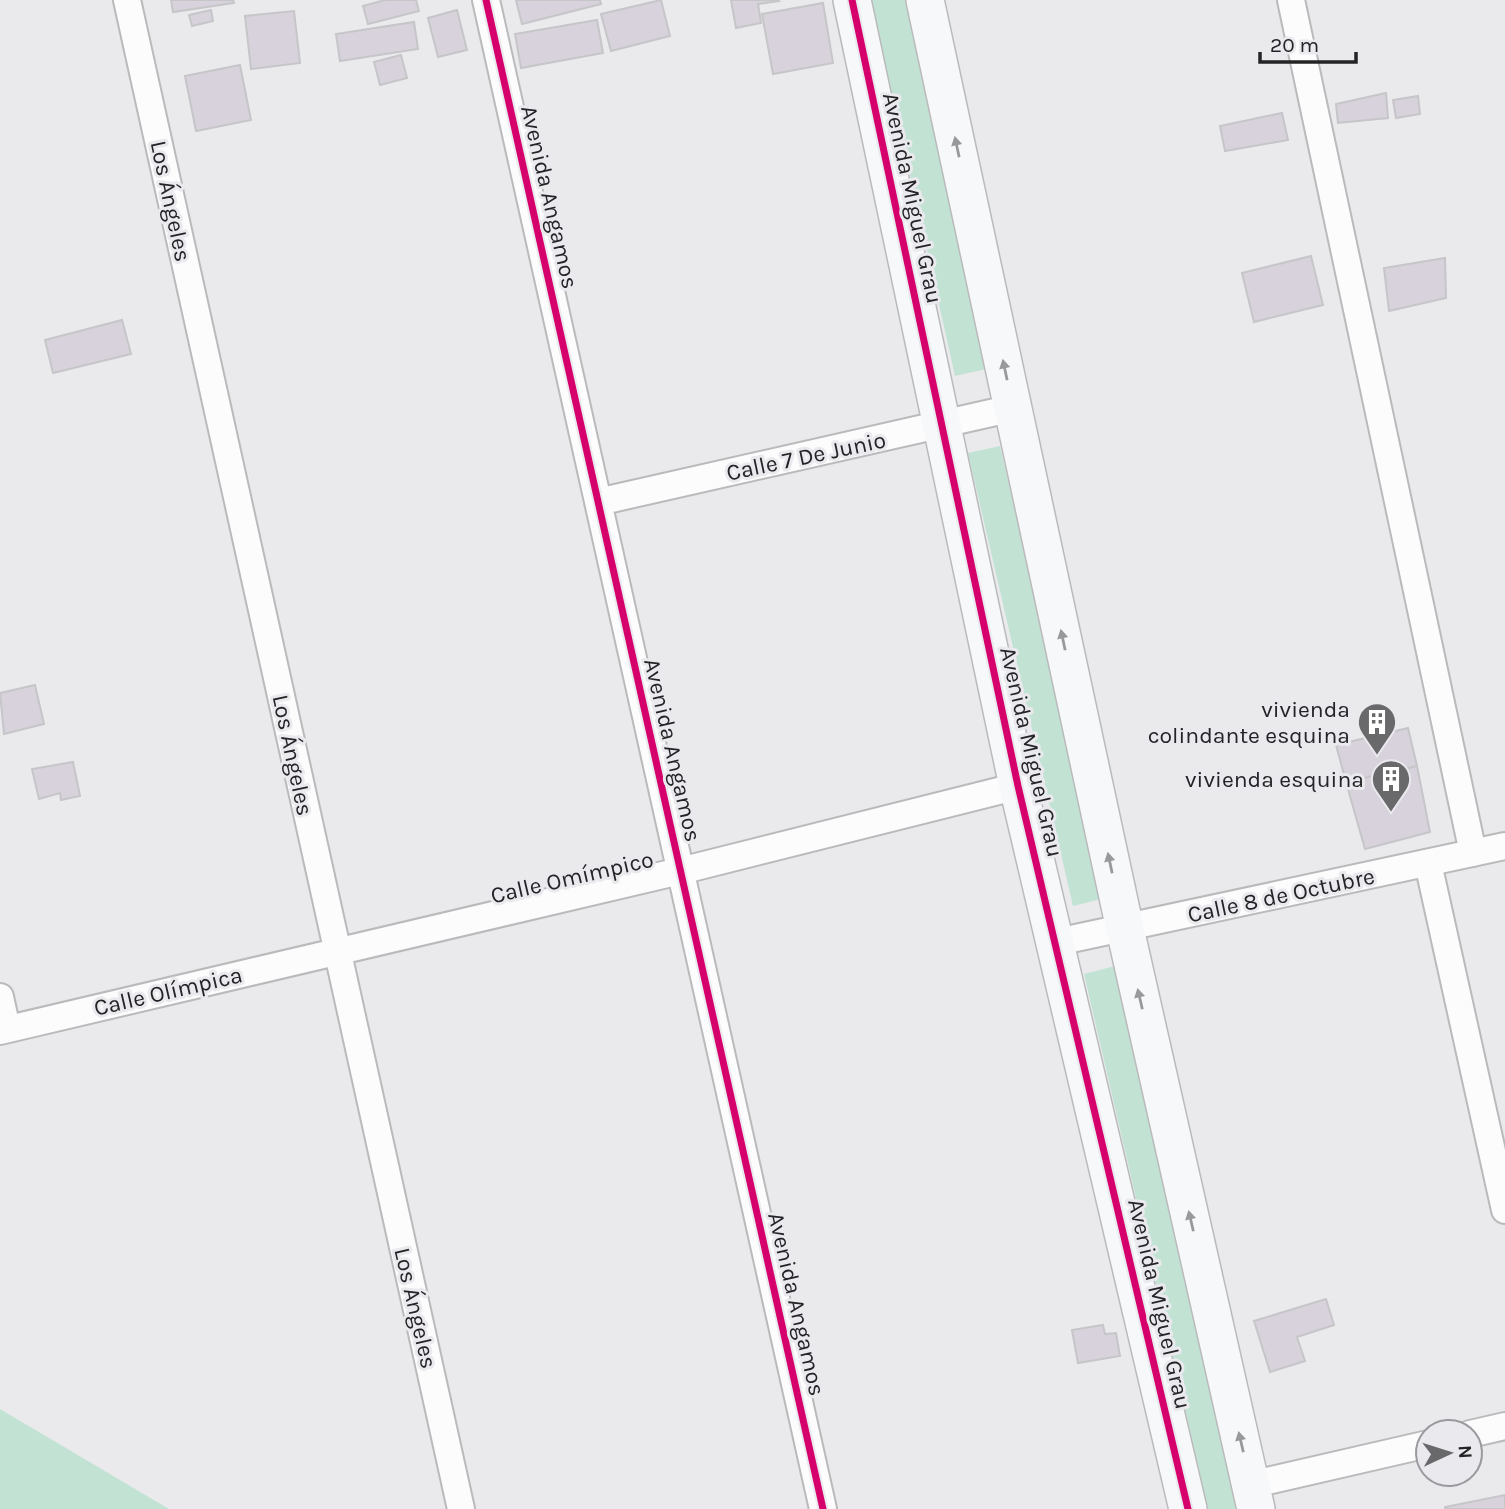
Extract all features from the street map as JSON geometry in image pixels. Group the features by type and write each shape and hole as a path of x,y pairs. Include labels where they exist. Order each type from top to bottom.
{"street":[{"name":"Los Ángeles","path":"127,0 461,1509"},
{"name":"Avenida Angamos","path":"486,0 823,1509"},
{"name":"Avenida Miguel Grau","path":"852,0 1018,786 1057,942 1188,1509"},
{"name":"Avenida Miguel Grau","path":"925,0 1125,929 1253,1497"},
{"path":"1291,0 1473,853"},
{"name":"Calle 7 De Junio","path":"598,502 1013,408"},
{"name":"Calle Omímpico","path":"337,952 680,871 1018,786"},
{"name":"Calle 8 de Octubre","path":"1057,942 1505,846"},
{"path":"1428,863 1505,1210"},
{"name":"Calle Olímpica","path":"4,1030 337,952"},
{"path":"0,997 4,1030"},
{"path":"1484,1431 1505,1426"},
{"path":"1253,1497 1414,1448"}],"green space":[{"path":"871,0 913,0 991,368 955,376"},
{"path":"1000,446 1105,898 1073,906 968,453"},
{"path":"1119,965 1244,1509 1208,1509 1084,974"},
{"path":"0,1409 169,1509 0,1509"}],"building":[{"path":"171,0 233,0 234,3 173,12"},
{"path":"385,0 416,0 419,11 368,24 363,6"},
{"path":"516,0 600,0 601,4 522,24"},
{"path":"661,0 670,36 611,51 601,14"},
{"path":"731,0 779,1 758,4 761,23 736,28"},
{"path":"823,3 833,63 773,74 762,14"},
{"path":"211,10 213,21 192,26 189,15"},
{"path":"457,10 467,50 438,57 428,18"},
{"path":"294,11 300,63 251,69 245,16"},
{"path":"597,20 603,53 521,68 515,34"},
{"path":"414,22 418,49 340,61 336,34"},
{"path":"401,55 407,78 380,85 374,62"},
{"path":"240,65 251,120 196,131 185,76"},
{"path":"1386,93 1388,118 1338,123 1336,104"},
{"path":"1418,96 1420,114 1396,118 1393,100"},
{"path":"1282,113 1288,140 1225,151 1220,126"},
{"path":"1311,256 1323,305 1254,322 1242,273"},
{"path":"1445,258 1446,298 1389,311 1384,268"},
{"path":"122,320 131,354 53,373 45,340"},
{"path":"35,685 44,724 4,734 0,693"},
{"name":"vivienda colindante esquina","path":"1408,728 1417,766 1346,782 1336,745"},
{"path":"73,762 80,796 61,800 60,793 39,799 32,769"},
{"name":"vivienda esquina","path":"1417,766 1430,832 1365,849 1346,782"},
{"path":"1326,1299 1334,1325 1297,1337 1305,1361 1270,1372 1254,1321"},
{"path":"1103,1325 1105,1334 1116,1333 1120,1356 1078,1363 1072,1330"},
{"path":"1505,1495 1505,1509 1445,1509 1445,1507"}],"cycle path":[{"path":"486,0 823,1509"},
{"path":"852,0 1018,786 1188,1509"}],"place":[{"name":"vivienda colindante esquina","path":"1377,756"},
{"name":"vivienda esquina","path":"1391,813"}]}
